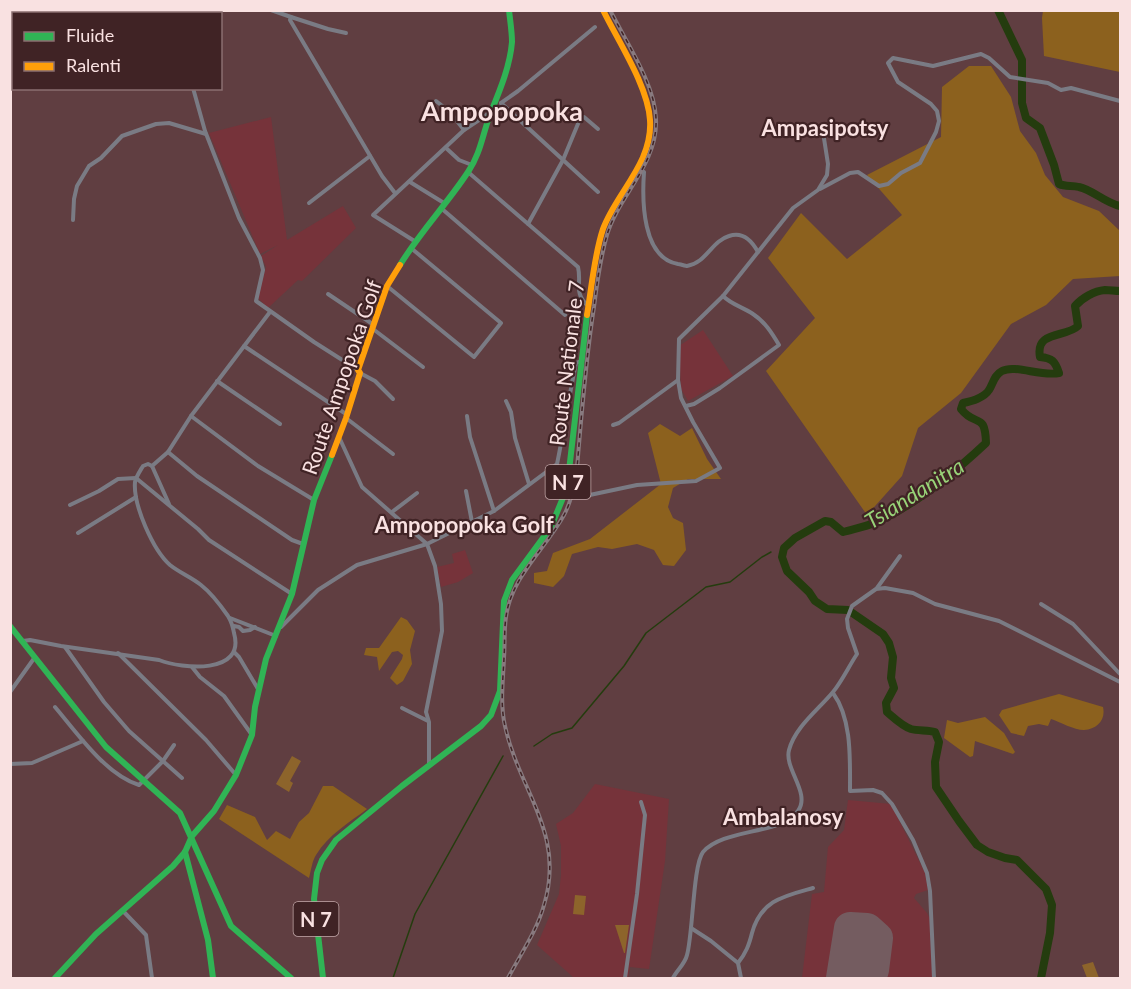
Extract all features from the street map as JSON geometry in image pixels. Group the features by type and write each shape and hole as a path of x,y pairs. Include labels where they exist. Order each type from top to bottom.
{"street":[{"path":"271,10 346,33"},
{"name":"Route Ampopoka Golf","path":"185,852 192,836 214,811 236,775 252,735 266,659 292,594 315,500 346,416 387,286 470,169 491,112 499,102 512,40 509,10"},
{"name":"Route Nationale 7","path":"323,978 314,899 317,873 322,860 336,840 481,726 491,715 500,691 504,601 512,580 551,527 567,488 588,307 598,246 604,226 638,169 650,132 648,104 638,77 603,10"},
{"path":"291,17 290,20 382,176 395,193"},
{"path":"595,27 518,92 499,102 598,192"},
{"path":"585,496 637,485 696,481 720,468 681,398 678,380 679,339 723,296 794,208 818,190 850,173 858,172 879,186 888,184 901,173 920,163 936,132 939,121 937,111 926,100 898,82 888,63 893,58 933,66 981,54 989,58 1010,77 1048,83 1061,90 1071,88 1091,92 1120,101"},
{"path":"194,90 206,134 238,218 260,258 263,270 256,301 375,381 393,399"},
{"path":"436,101 450,112 464,130"},
{"path":"387,286 474,357 501,323 414,245 373,215 464,130 491,112"},
{"path":"528,224 563,160 580,119 584,117 598,129"},
{"path":"73,220 74,199 89,166 101,158 122,136 156,124 169,123 206,134"},
{"path":"818,190 826,175 828,164 823,132"},
{"path":"446,148 578,267 578,292 580,299 588,307"},
{"path":"309,203 370,155"},
{"path":"638,169 644,172 645,219 654,247 661,257 671,263 687,266 702,259 714,246 729,236 744,235 753,242 758,252"},
{"path":"410,182 443,206 565,315"},
{"path":"328,294 423,367"},
{"path":"686,406 694,404 720,388 779,345 761,320 731,304 723,296"},
{"path":"152,466 168,452 191,416 270,312"},
{"path":"244,346 346,416 393,454"},
{"path":"229,617 276,636 289,617 318,590 343,574 357,566 427,544 494,511 556,464 571,391 571,378 576,363 582,361"},
{"path":"613,425 678,380"},
{"path":"218,381 280,424"},
{"path":"506,401 511,412 515,438 529,484"},
{"path":"191,416 258,466 315,500"},
{"path":"467,416 468,427 494,511"},
{"path":"338,436 358,482 427,544 437,575 442,631 426,712 429,722 429,765"},
{"path":"168,452 197,476 292,540 304,545"},
{"path":"23,641 30,639 64,647 118,653 159,660 171,665 191,667 204,667 224,662 234,652 237,642 229,617 202,586 168,563 147,528 137,497 136,478 143,466 148,464 152,466"},
{"path":"152,466 169,505"},
{"path":"70,505 118,479 136,478 209,540 292,594"},
{"path":"466,491 472,522"},
{"path":"392,512 417,493"},
{"path":"78,533 137,497"},
{"path":"673,978 687,957 697,863 704,851 718,843 746,832 783,823 791,819 800,809 802,799 788,755 791,742 833,693 857,654 848,628 852,606 876,589 900,556"},
{"path":"876,589 885,588 913,593 935,603 999,621 1120,682"},
{"path":"1041,604 1073,624 1120,674"},
{"path":"10,626 106,747 180,813 231,926 291,978"},
{"path":"233,629 234,626 239,627 243,631 256,626"},
{"path":"64,647 98,694 129,731 182,777"},
{"path":"234,652 259,689"},
{"path":"118,653 206,740 236,775"},
{"path":"10,692 35,657"},
{"path":"191,667 224,696 252,735"},
{"path":"1110,678 1116,669"},
{"path":"833,693 840,703 846,729 850,791 873,790 882,793 892,804 913,840 927,873 933,925 934,978"},
{"path":"56,707 83,741 116,773 130,783 139,785 163,761 174,745"},
{"path":"402,708 429,722"},
{"path":"10,764 32,763 83,741"},
{"path":"625,978 645,815 641,802"},
{"path":"55,978 122,910 173,866 185,852"},
{"path":"185,852 208,940 213,978"},
{"path":"738,963 746,953 758,918 767,907 781,896 813,888"},
{"path":"122,910 146,935 152,978"},
{"path":"691,928 738,963 741,978"}],"shaded area":[{"path":"1043,11 1120,11 1120,72 1044,56"},
{"path":"969,66 991,66 1011,97 1020,131 1036,153 1045,175 1063,197 1099,211 1120,231 1120,276 1073,279 1046,305 1011,324 961,393 918,428 902,476 867,515 766,371 815,318 768,258 801,213 847,259 902,215 867,175 941,137 942,87"},
{"path":"271,117 287,240 343,206 356,228 302,281 298,280 268,308 258,298 266,267 261,256 278,245 260,254 209,133"},
{"path":"703,330 733,376 688,401 681,389 679,346"},
{"path":"660,424 680,436 692,428 707,459 721,479 688,479 673,488 668,507 673,518 683,523 686,550 674,566 663,565 654,550 637,544 612,549 598,547 572,554 564,576 553,587 534,583 534,573 547,571 553,553 590,539 661,484 648,433"},
{"path":"465,550 473,573 458,582 441,587 437,567 454,563 452,554"},
{"path":"401,617 407,620 415,631 410,650 412,664 403,681 397,685 390,678 403,655 398,651 392,652 379,671 377,657 364,655 366,648 379,648"},
{"path":"1059,694 1103,707 1102,720 1097,726 1080,730 1051,719 1048,726 1039,724 1028,726 1024,736 1011,733 999,715 1002,710"},
{"path":"985,717 1004,733 1015,752 1013,754 975,741 973,756 970,757 944,738 947,720 958,723"},
{"path":"292,756 301,761 290,781 293,783 289,792 276,784"},
{"path":"595,784 669,799 665,861 649,969 630,967 628,978 573,977 537,945 559,894 561,846 556,824 573,813"},
{"path":"323,786 333,786 367,809 340,829 321,848 314,860 309,878 219,819 227,805 255,817 267,840 276,831 290,839 299,822 309,813"},
{"path":"848,800 891,804 925,873 928,890 916,894 914,898 927,913 933,925 934,978 802,978 812,894 824,892 828,847 844,830"},
{"path":"575,895 586,896 584,915 573,914"},
{"path":"615,925 629,925 625,953 624,953"},
{"path":"1093,962 1099,978 1087,978 1082,965"}],"waterway":[{"name":"Tsiandanitra","path":"998,10 1022,60 1022,103 1026,118 1040,128 1059,184 1076,186 1120,206"},
{"name":"Tsiandanitra","path":"1041,978 1050,933 1052,905 1046,889 1017,860 988,852 977,845 959,821 936,787 935,762 939,742 935,732 908,728 887,712 886,703 894,688 891,678 893,657 889,643 883,634 848,610 827,609 815,601 787,571 782,557 784,548 795,538 825,521 831,522 843,532 870,524 904,508 961,466 986,443 982,423 966,415 961,409 963,403 984,395 997,375 1007,369 1059,373 1052,361 1040,357 1042,342 1078,326 1075,306 1085,298 1105,290 1120,291"},
{"path":"534,746 552,734 572,728 624,666 646,633 706,587 730,582 771,552"},
{"path":"393,978 415,914 503,756"}],"runway":[{"path":"842,978 850,928 867,929 877,938 873,970 860,975 860,978"}],"railway":[{"path":"508,978 541,915 549,879 549,856 545,834 512,749 503,718 506,617 509,602 522,576 557,527 571,498 576,480 588,350 602,253 613,220 645,165 655,135 656,119 651,92 639,63 610,10"}],"traffic: fast":[{"path":"400,265 460,184 476,157 509,60 512,42 509,10"},
{"path":"323,978 314,899 317,873 322,860 336,840 481,726 491,715 500,691 504,601 512,580 551,527 567,488 587,315"},
{"path":"55,978 96,934 173,866 185,852 192,836 214,811 236,775 252,735 255,707 266,659 292,594 314,500 332,455"},
{"path":"10,626 106,747 180,813 231,926 291,978"},
{"path":"185,852 208,940 213,978"}],"traffic: slow":[{"path":"587,315 595,260 603,229 640,164 646,150 650,120 638,78 603,10"},
{"path":"332,455 346,418 360,373 358,370 387,286 400,265"}],"district":[{"name":"Ampopopoka","path":"502,110"},
{"name":"Ampasipotsy","path":"825,127"},
{"name":"Ampopopoka Golf","path":"464,524"},
{"name":"Ambalanosy","path":"783,816"}]}
